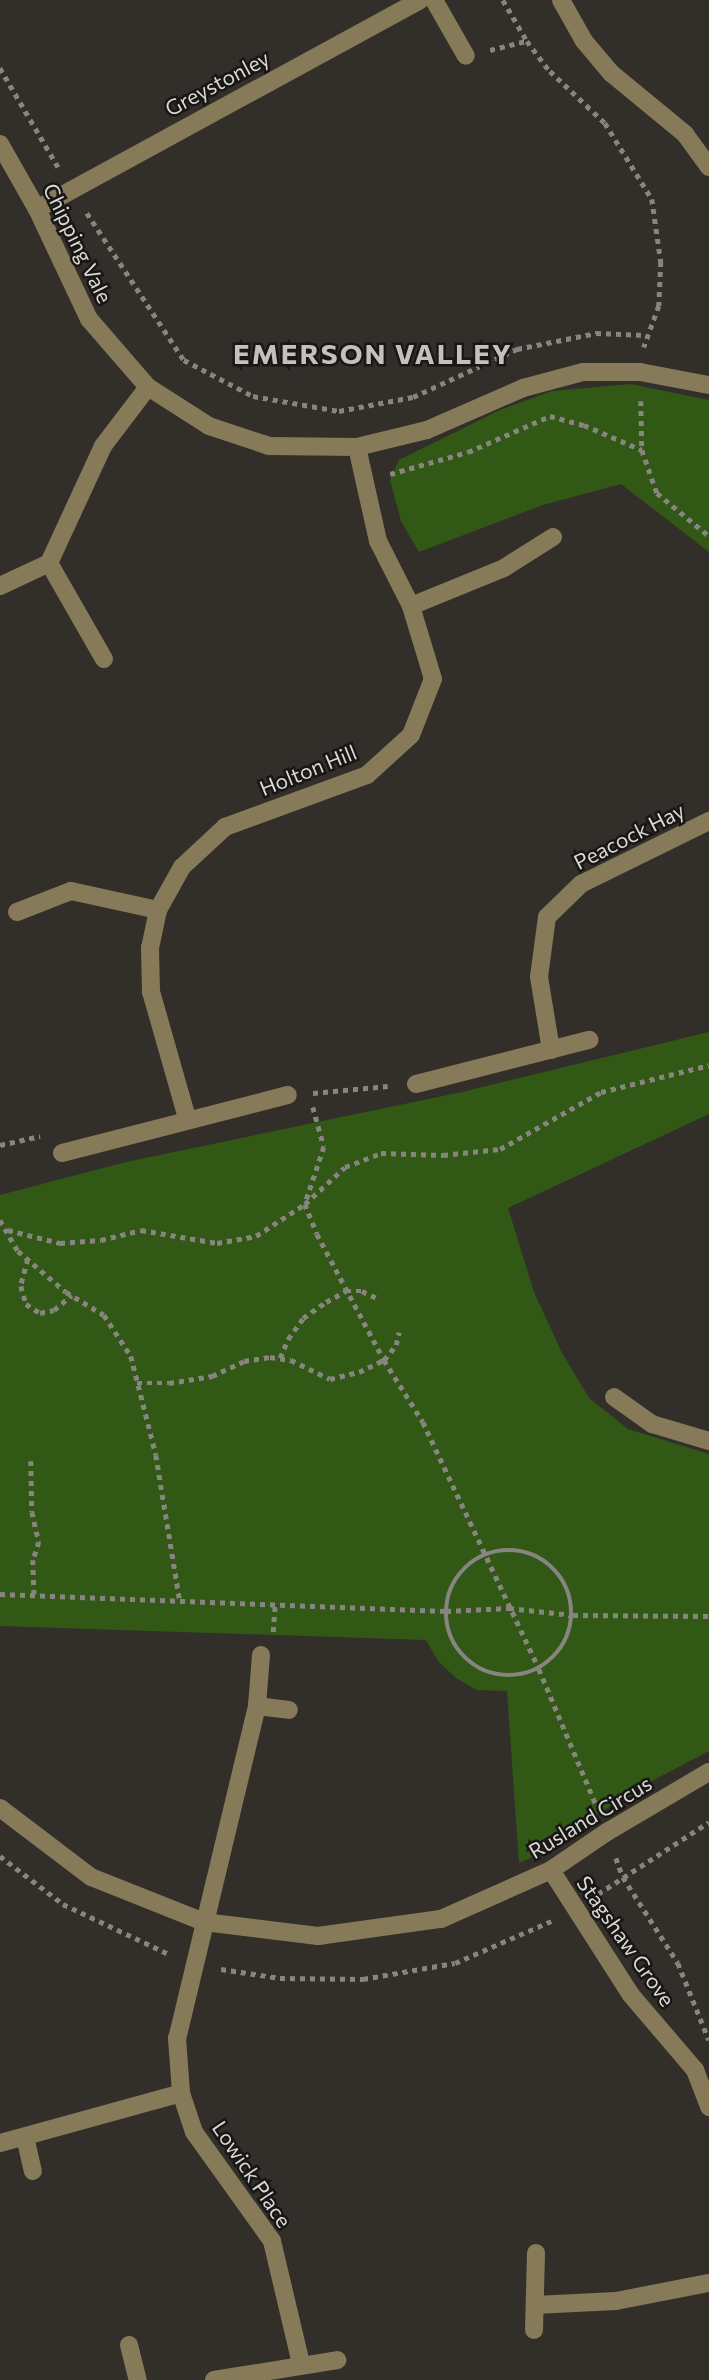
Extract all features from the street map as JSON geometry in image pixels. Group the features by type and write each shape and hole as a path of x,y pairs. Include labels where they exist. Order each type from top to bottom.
{"street":[{"name":"Greystonley","path":"37,209 71,188 420,0"},
{"path":"434,0 466,56"},
{"path":"561,0 584,41 611,73 685,134 709,167"},
{"name":"Chipping Vale","path":"0,144 37,209 89,319 148,387 209,425 269,446 358,447 427,430 523,388 583,372 640,372 709,385"},
{"path":"0,586 49,563 103,446 148,387"},
{"name":"Holton Hill","path":"187,1118 151,992 150,948 158,909 183,866 225,827 367,775 411,735 433,680 411,606 378,541 358,447"},
{"path":"411,606 503,568 553,537"},
{"path":"49,563 104,659"},
{"name":"Peacock Hay","path":"551,1050 539,977 547,917 581,884 709,821"},
{"path":"17,912 71,891 158,909"},
{"path":"416,1084 589,1040"},
{"path":"62,1153 187,1118 288,1095"},
{"path":"614,1397 652,1424 709,1441"},
{"path":"204,1922 257,1706 261,1654"},
{"path":"257,1706 289,1710"},
{"name":"Rusland Circus","path":"0,1808 91,1877 204,1922 318,1936 441,1919 551,1871 607,1832 709,1772"},
{"name":"Stagshaw Grove","path":"551,1871 631,1994 695,2070 709,2107"},
{"name":"Lowick Place","path":"204,1922 177,2038 181,2092 194,2132 272,2241 301,2364"},
{"path":"0,2143 181,2092"},
{"path":"25,2137 33,2171"},
{"path":"534,2330 536,2253"},
{"path":"535,2305 616,2301 709,2283"},
{"path":"129,2345 138,2380"},
{"path":"214,2380 337,2360"}],"path":[{"path":"503,0 527,41 550,71 605,123 652,199 662,262 659,306 646,335 640,372 642,450 657,493 709,536"},
{"path":"466,56 527,41"},
{"path":"0,68 71,188 184,360 253,396 339,411 413,397 517,349 596,333 646,335"},
{"path":"366,481 468,452 550,416 584,425 642,450"},
{"path":"8,1230 61,1243 101,1240 141,1230 217,1243 256,1236 305,1204 345,1167 381,1153 443,1155 500,1149 601,1092 709,1065"},
{"path":"416,1084 310,1093 324,1147 305,1204 346,1291 384,1360 423,1422 539,1669 623,1877 678,1963 709,2041"},
{"path":"0,1220 18,1251 72,1295 104,1315 131,1356 156,1455 180,1602"},
{"path":"28,1259 21,1286 26,1304 40,1313 54,1310 72,1295"},
{"path":"280,1358 288,1339 303,1318 346,1291 362,1291 377,1298"},
{"path":"137,1383 169,1383 201,1377 244,1361 280,1358 291,1360 330,1379 359,1372 384,1360 396,1345 399,1332"},
{"path":"31,1461 32,1512 39,1542 33,1560 34,1594"},
{"path":"505,1550 526,1552 545,1560 561,1575 570,1594 573,1615 563,1647 539,1669 518,1676 496,1675 476,1667 460,1652 449,1633 446,1611 449,1593 457,1577 469,1563 484,1555 505,1550"},
{"path":"0,1594 446,1611 509,1608 573,1615 709,1616"}],"green space":[{"path":"630,384 709,400 709,552 621,484 543,505 419,552 401,521 390,480 399,460 500,410 552,391"},
{"path":"709,1032 709,1114 508,1208 534,1292 562,1353 589,1398 628,1429 709,1454 709,1751 627,1794 546,1851 519,1863 507,1691 477,1690 456,1678 438,1661 426,1640 0,1626 0,1195 126,1162 462,1092"}],"district":[{"name":"EMERSON VALLEY","path":"373,353"}]}
